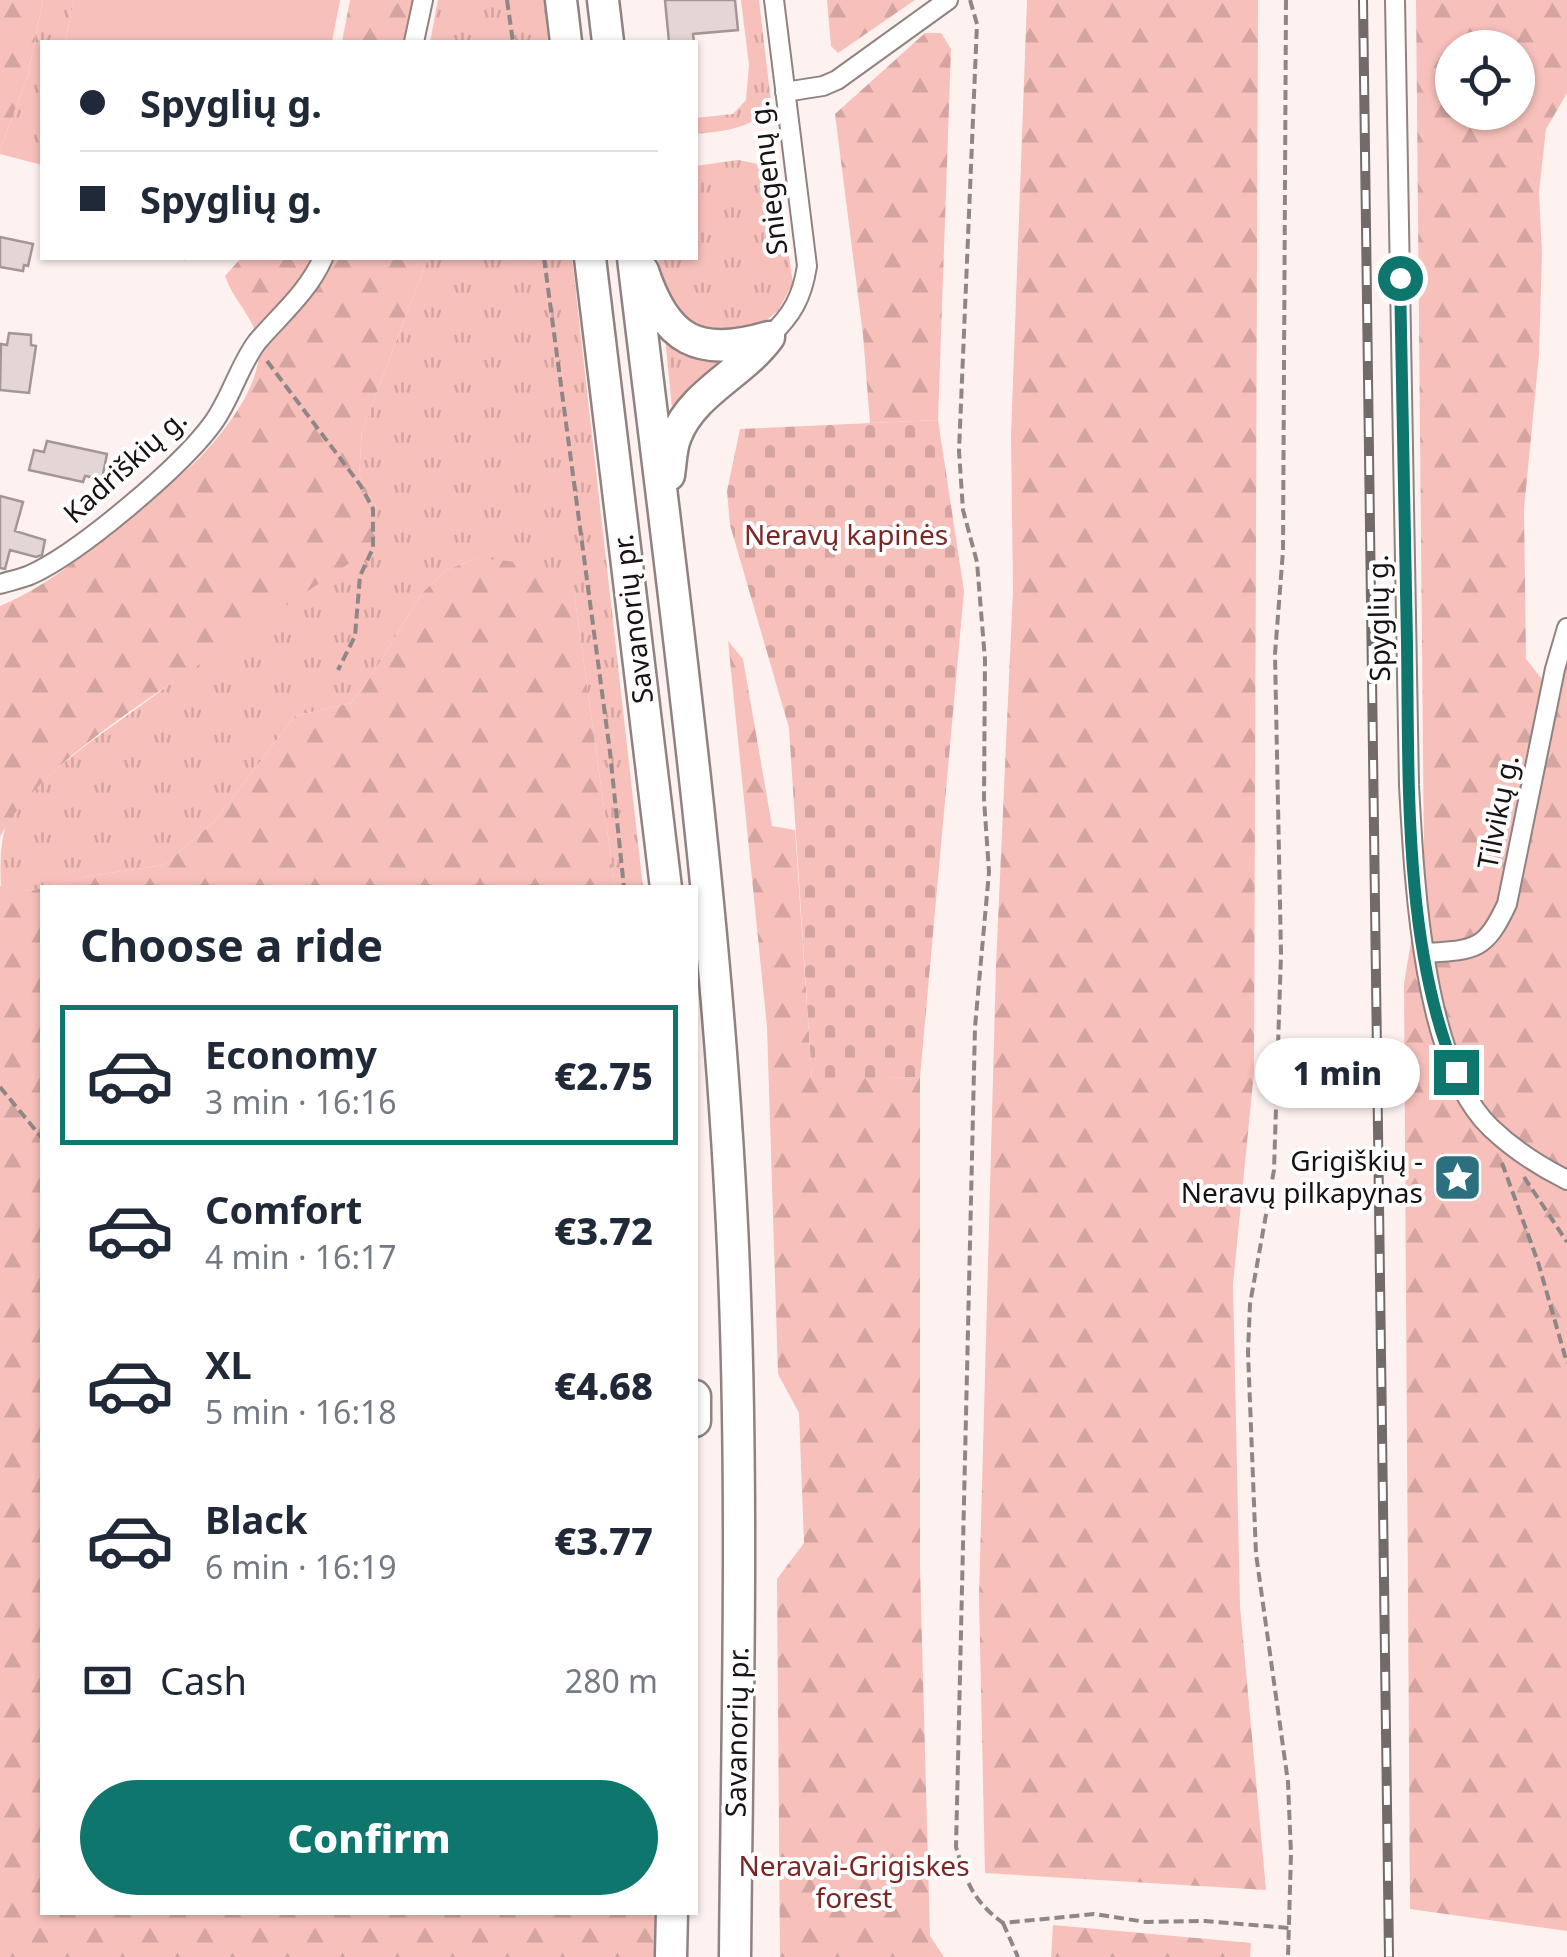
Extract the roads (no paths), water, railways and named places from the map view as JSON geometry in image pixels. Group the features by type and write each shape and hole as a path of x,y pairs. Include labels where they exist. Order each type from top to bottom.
{"highway":[{"path":"561,0 566,40"},
{"path":"603,0 608,40"},
{"name":"Savanorių pr.","path":"590,260 666,885"},
{"name":"Savanorių pr.","path":"636,260 694,758 724,1109 735,1297 735,1957"},
{"path":"637,260 666,322 682,334 700,344 717,347 768,337"},
{"path":"663,509 676,436 690,412 758,352 768,337"},
{"path":"671,1957 672,1915"},
{"path":"691,1915 691,1957"}],"street":[{"path":"414,40 423,0"},
{"name":"Sniegenų g.","path":"768,337 790,317 803,290 806,266 774,0"},
{"path":"786,92 837,80 948,0"},
{"name":"Spyglių g.","path":"1395,0 1409,785 1412,852 1425,953 1447,1050 1466,1094 1490,1127 1567,1180"},
{"name":"Kadriškių g.","path":"0,584 29,576 69,552 134,502 210,427 230,397 255,345 314,278 321,260"},
{"name":"Tilvikų g.","path":"1425,953 1475,946 1492,934 1507,904 1555,669 1567,628"}],"railway":[{"path":"1363,0 1389,1957"}],"place":[{"name":"Grigiškių - Neravų pilkapynas","path":"1458,1177"}],"park label":[{"name":"Neravų kapinės","path":"846,535"},
{"name":"Neravai-Grigiskes forest","path":"854,1882"}]}
